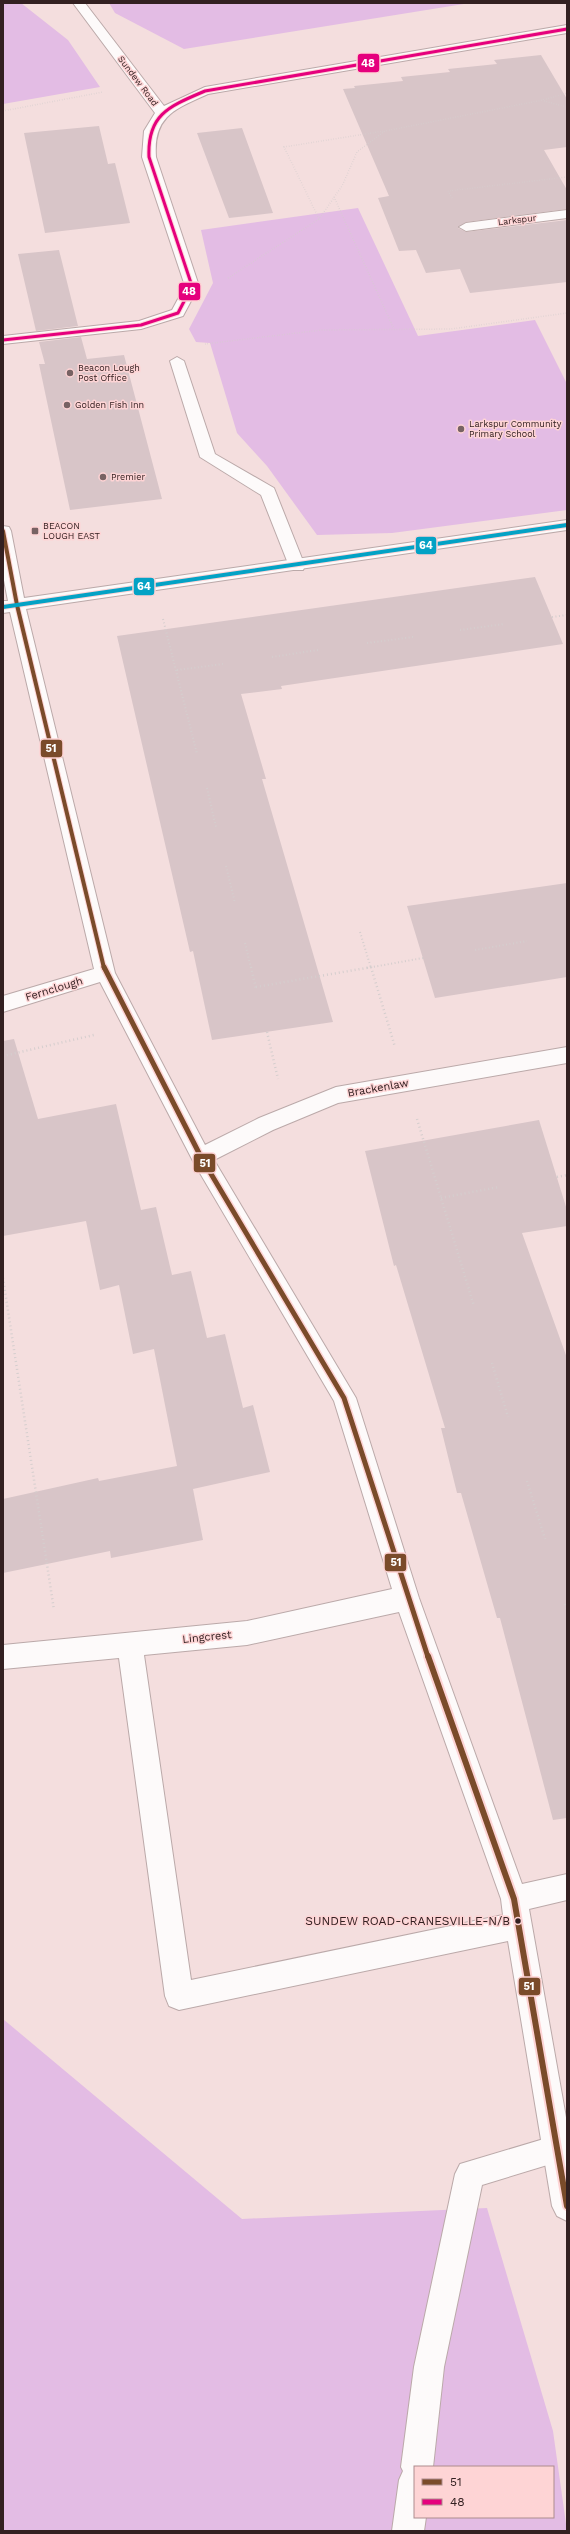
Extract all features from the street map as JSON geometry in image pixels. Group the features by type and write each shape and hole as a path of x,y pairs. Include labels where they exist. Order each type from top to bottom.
{"street":[{"name":"Sundew Road","path":"79,3 162,113 152,125 147,140 149,157 192,286 183,316"},
{"path":"162,113 204,90 567,29"},
{"name":"Larkspur","path":"466,226 567,214"},
{"path":"3,340 141,325 183,316"},
{"path":"177,361 208,457 268,492 297,566"},
{"path":"10,606 297,566 567,524"},
{"path":"3,532 10,606 104,973 201,1157 344,1398 407,1598 514,1899 567,2206"},
{"name":"Fernclough","path":"3,1004 104,973"},
{"name":"Brackenlaw","path":"201,1157 287,1114 336,1095 567,1055"},
{"name":"Lingcrest","path":"3,1657 247,1633 407,1598"},
{"path":"130,1645 179,1996 518,1925"},
{"path":"514,1899 567,1887"},
{"path":"417,2466 430,2367 470,2174 557,2149"},
{"path":"408,2531 414,2487"}],"path":[{"path":"3,110 141,85"},
{"path":"319,219 284,147 359,133 385,131 543,100 567,93"},
{"path":"543,100 567,107"},
{"path":"385,131 357,152 334,197 319,219 228,278 183,316 178,330 184,346 322,330 451,329 567,313"},
{"path":"334,197 394,329"},
{"path":"154,586 177,670 197,754"},
{"path":"552,617 567,614"},
{"path":"460,630 504,624"},
{"path":"367,643 413,637"},
{"path":"272,657 318,650"},
{"path":"177,670 223,664"},
{"path":"206,788 216,827"},
{"path":"226,866 235,903"},
{"path":"475,950 527,941"},
{"path":"245,943 256,988 423,958"},
{"path":"3,1056 132,1026"},
{"path":"267,1032 287,1114"},
{"path":"557,1177 567,1175"},
{"path":"441,1198 499,1187"},
{"path":"3,1278 61,1652"},
{"path":"492,1363 508,1417"},
{"path":"527,1481 545,1539"},
{"path":"566,1604 567,1610"}],"shaded area":[{"path":"3,3 21,3 68,40 100,87 3,104"},
{"path":"109,3 470,3 184,49 115,13"},
{"path":"358,208 418,336 535,320 567,384 567,510 392,533 317,535 267,466 237,433 210,343 196,342 189,329 213,283 201,230"},
{"path":"3,2019 242,2219 487,2208 553,2431 567,2531 3,2531"}],"building":[{"path":"541,55 567,99 567,147 544,150 567,190 567,209 466,222 458,228 466,232 567,220 567,282 470,293 460,269 426,273 416,250 399,251 378,198 389,196 343,89 355,88 354,86 403,81 401,77 450,72 448,69 497,64 494,60"},
{"path":"99,126 108,164 115,163 130,223 45,233 24,133"},
{"path":"242,128 273,213 229,218 197,133"},
{"path":"59,250 78,326 36,331 18,254"},
{"path":"81,337 87,359 124,355 162,499 70,510 39,364 45,364 39,342"},
{"path":"535,577 563,644 281,686 282,689 241,694 266,779 262,779 333,1022 212,1040 193,951 190,952 117,636"},
{"path":"567,883 567,977 435,998 407,906"},
{"path":"14,1039 38,1119 116,1104 141,1210 156,1207 172,1275 191,1271 207,1338 225,1334 243,1408 253,1405 270,1472 193,1489 203,1540 111,1558 110,1551 3,1573 3,1499 98,1478 99,1481 177,1466 154,1349 133,1354 119,1285 100,1290 86,1221 3,1236 3,1041"},
{"path":"539,1120 567,1210 567,1226 522,1233 567,1358 567,1818 553,1820 500,1618 497,1618 461,1493 457,1493 441,1428 445,1428 396,1265 394,1266 365,1151"}],"transit line":[{"name":"48","path":"3,340 141,325 178,313 192,286 149,157 148,143 150,131 155,122 171,107 205,91 567,29"},
{"name":"64","path":"3,607 567,525"},
{"name":"51","path":"3,531 17,605 105,973 201,1157 344,1398 407,1598 514,1899 567,2206"}],"place":[{"name":"Beacon Lough Post Office","path":"70,373"},
{"name":"Golden Fish Inn","path":"67,405"},
{"name":"Larkspur Community Primary School","path":"461,429"},
{"name":"Premier","path":"103,477"},
{"name":"BEACON LOUGH EAST","path":"35,531"},
{"name":"SUNDEW ROAD-CRANESVILLE-N/B","path":"518,1921"}]}
